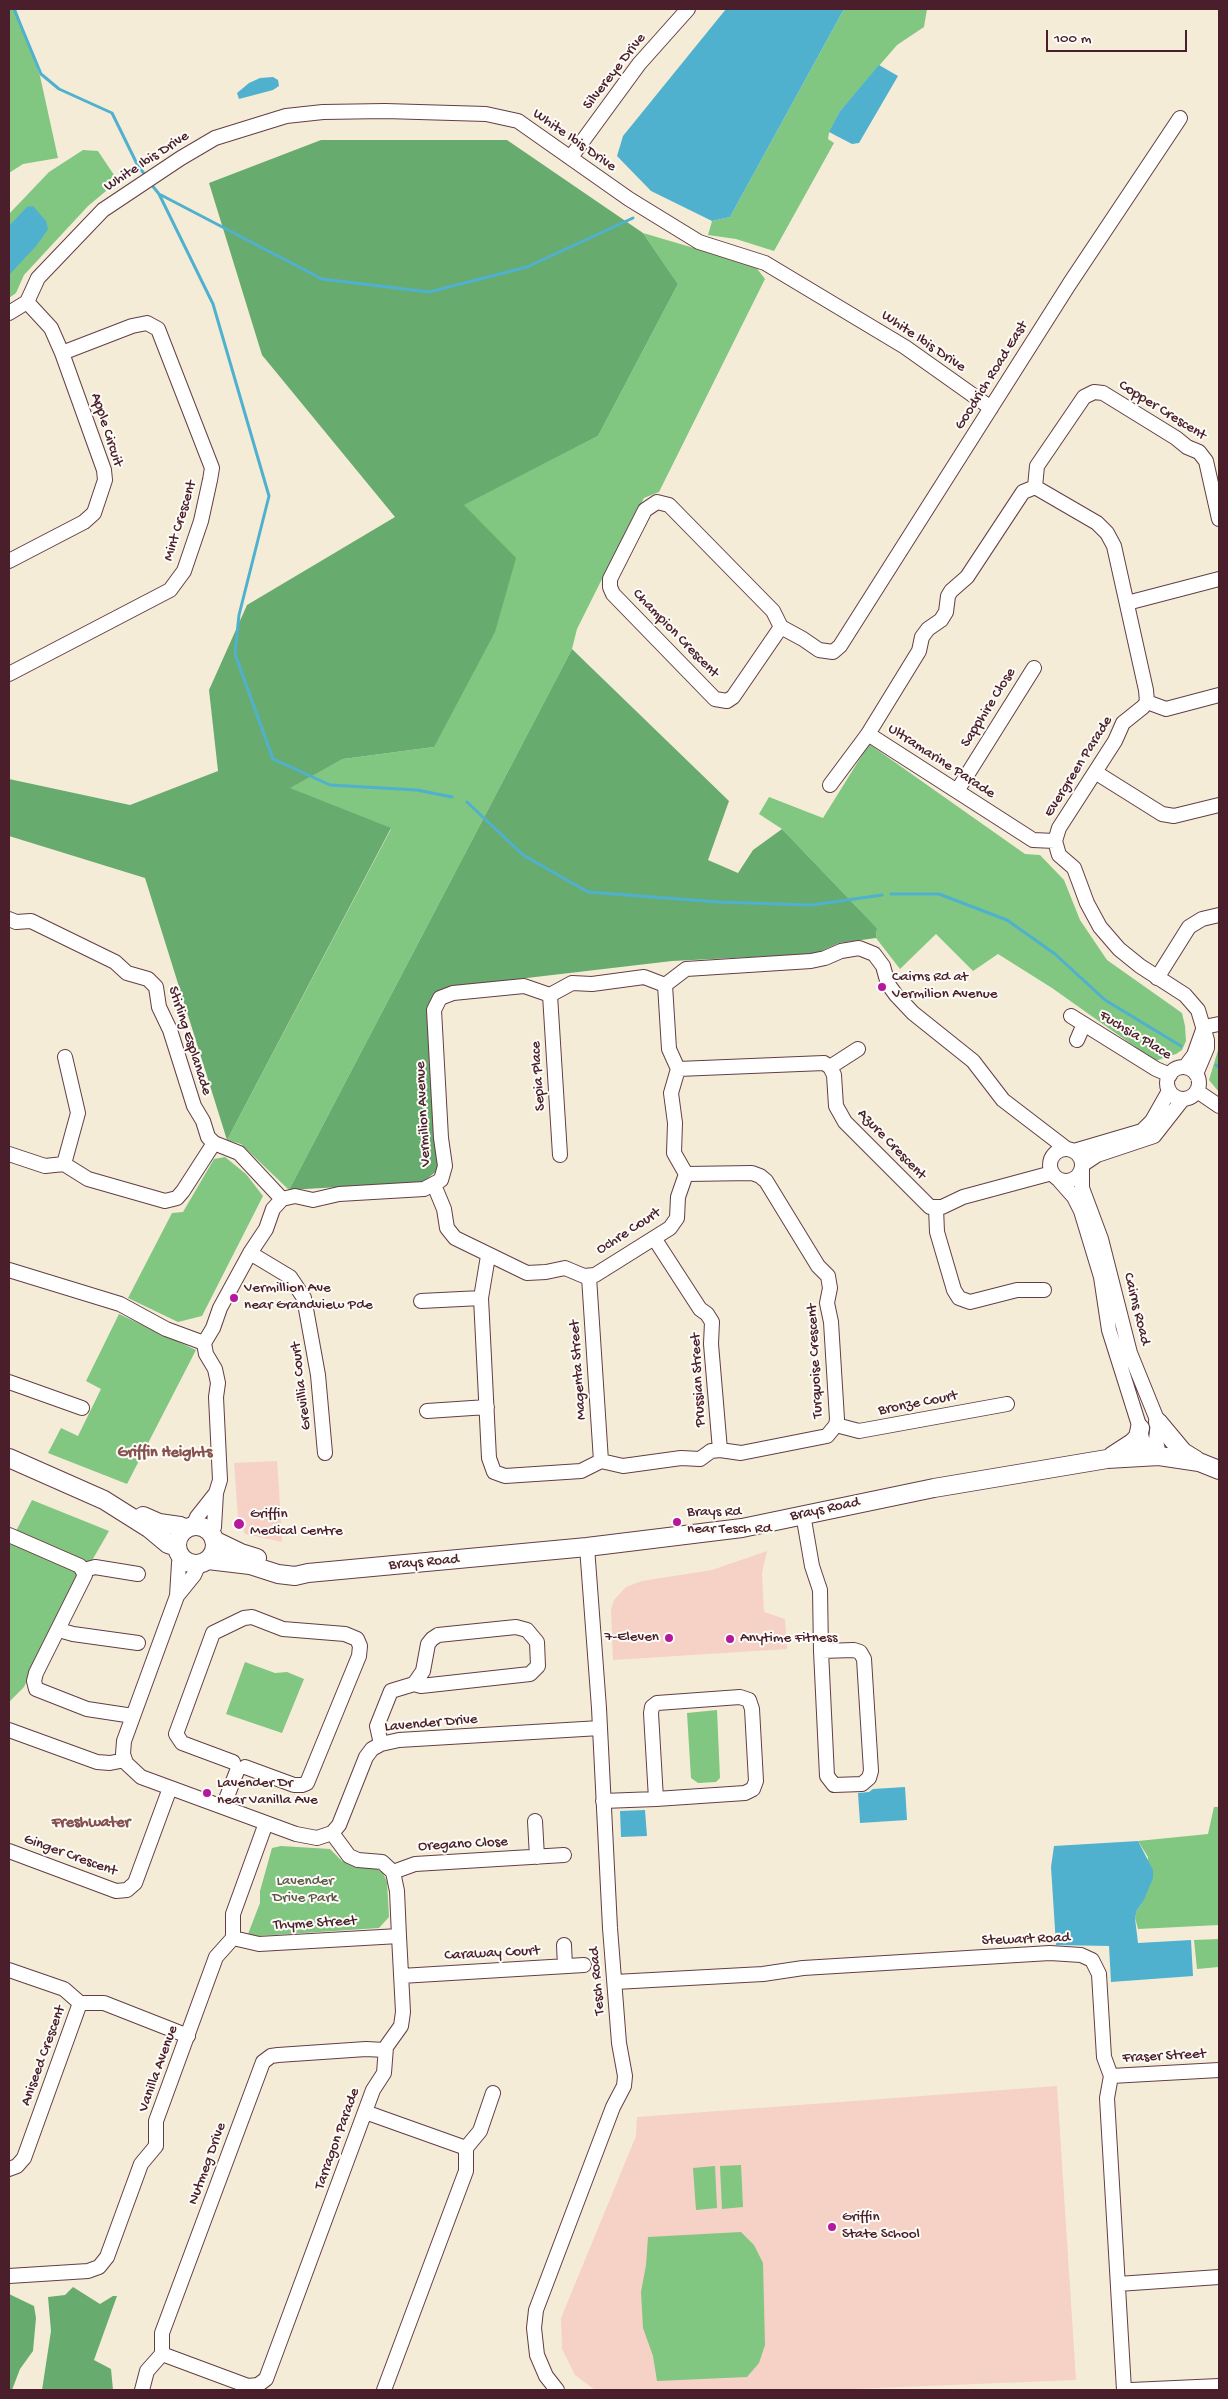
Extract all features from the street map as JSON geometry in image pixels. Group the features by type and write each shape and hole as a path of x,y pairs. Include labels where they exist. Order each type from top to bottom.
{"main road":[{"path":"1158,1422 1183,1452 1199,1462"},
{"path":"1107,1459 1132,1443 1138,1437 1140,1428"},
{"name":"Brays Road","path":"203,1562 250,1565 287,1575 587,1547 742,1528 934,1488 1107,1459 1153,1455 1199,1462 1219,1470"},
{"path":"9,1458 104,1500 180,1552 186,1561 203,1562 214,1551 213,1537 203,1528 190,1528 153,1521 118,1502 104,1500"},
{"path":"180,1552 179,1537 190,1528"},
{"name":"Brays Road","path":"213,1537 240,1553 308,1573"}],"street":[{"name":"Silvereye Drive","path":"571,157 639,64 688,9"},
{"name":"White Ibis Drive","path":"26,302 38,278 103,210 180,158 215,138 286,116 323,112 385,111 486,114 518,121 629,200 698,242 765,263 905,347 991,408"},
{"name":"Goodrich Road East","path":"781,628 803,639 819,650 833,652 840,646 1070,283 1180,118"},
{"path":"9,313 26,302"},
{"name":"Apple Circuit","path":"9,561 84,522 94,513 102,491 104,470 62,353 51,328 26,302"},
{"name":"Mint Crescent","path":"9,674 170,590 184,571 201,521 212,468 158,329 147,323 62,353"},
{"name":"Copper Crescent","path":"1035,487 1037,466 1084,397 1094,392 1103,393 1176,438 1187,447 1199,452 1206,462 1219,519"},
{"path":"1035,487 1096,523 1107,533 1114,546 1146,690 1147,702 1166,708 1219,696"},
{"name":"Ultramarine Parade","path":"1035,487 1022,492 967,577 951,590 948,596 946,612 941,620 928,629 922,637 919,650 868,734 1033,840 1055,841"},
{"name":"Champion Crescent","path":"657,502 669,505 773,611 781,628 733,697 727,701 715,699 614,594 610,587 610,579 645,510 657,502"},
{"path":"1127,603 1219,579"},
{"name":"Sapphire Close","path":"956,791 1034,668"},
{"name":"Evergreen Parade","path":"1147,702 1123,723 1115,741 1059,828 1055,841 1059,855 1074,868 1087,903 1100,927 1119,949 1157,978 1185,995 1198,1010 1204,1027 1207,1048 1190,1071"},
{"path":"830,785 868,734"},
{"path":"1095,772 1162,814 1174,816 1219,805"},
{"path":"1157,978 1188,928 1202,919 1219,915"},
{"name":"Stirling Esplanade","path":"9,919 16,922 31,921 115,962 127,972 148,978 156,987 159,1007 170,1030 194,1106 214,1143"},
{"path":"665,985 686,969 811,961 825,958 841,951 859,948 874,954 883,966 888,984 913,1013 973,1061 1002,1100 1080,1156 1082,1167"},
{"path":"550,995 572,983 592,984 644,977 665,985"},
{"path":"665,985 669,1048 678,1070 671,1094 675,1123 674,1153 686,1174"},
{"name":"Vermilion Avenue","path":"282,1200 295,1196 313,1200 339,1194 424,1189 441,1180 445,1166 441,1138 434,1010 440,998 453,992 524,986 550,995"},
{"name":"Sepia Place","path":"550,995 560,1155"},
{"name":"Fuchsia Place","path":"1071,1016 1156,1069 1170,1075"},
{"name":"Fuchsia Place","path":"1077,1040 1084,1024"},
{"path":"1204,1027 1219,1024"},
{"path":"678,1070 815,1062 824,1063 830,1067 858,1049"},
{"path":"64,1164 78,1113 65,1057"},
{"name":"Azure Crescent","path":"830,1067 834,1075 836,1106 845,1122 918,1197 930,1207 936,1208"},
{"path":"1176,1069 1190,1071 1199,1082 1197,1091 1191,1096 1183,1098 1175,1096 1169,1090 1167,1083 1170,1075 1176,1069"},
{"path":"1051,1159 1057,1151 1071,1150 1142,1131 1152,1121 1169,1090"},
{"path":"1197,1091 1219,1106"},
{"path":"1044,1290 1017,1290 970,1302 959,1298 954,1290 937,1232 936,1208 963,1197 1055,1176 1073,1180 1082,1167 1097,1155 1149,1139 1162,1129 1183,1098"},
{"path":"1039,1126 1055,1176"},
{"path":"9,1154 45,1166 64,1164 88,1178 165,1201 177,1198 184,1191 214,1143 239,1153 282,1200 277,1204 266,1229 250,1253 220,1308 204,1343 206,1354 214,1369 218,1383 216,1397 220,1475 216,1493 213,1537"},
{"name":"Cairns Road","path":"1082,1167 1082,1188 1101,1239 1130,1353 1158,1422 1153,1455"},
{"name":"Turquoise Crescent","path":"601,1461 624,1466 682,1458 700,1459 711,1451 720,1450 741,1453 827,1436 836,1425 831,1322 827,1303 830,1288 828,1276 818,1266 766,1181 760,1176 752,1173 686,1174"},
{"name":"Ochre Court","path":"434,1185 451,1234 488,1256 527,1273 534,1274 565,1268 589,1276 654,1238 674,1223 678,1213 678,1197 686,1174"},
{"name":"Cairns Road","path":"1055,1176 1074,1197 1081,1211 1101,1277 1109,1330 1140,1428 1153,1455"},
{"name":"Prussian Street","path":"654,1238 700,1309 707,1314 712,1322 710,1344 720,1450"},
{"name":"Grevillia Court","path":"250,1253 290,1277 304,1298 318,1375 325,1453"},
{"path":"488,1256 481,1298 489,1458 494,1472 505,1476 581,1471 601,1461"},
{"path":"9,1270 120,1304 166,1330 204,1343"},
{"name":"Magenta Street","path":"589,1276 601,1461"},
{"path":"421,1301 481,1298"},
{"path":"9,1382 82,1408"},
{"name":"Bronze Court","path":"836,1425 859,1431 1007,1404"},
{"path":"427,1411 487,1407"},
{"path":"190,1528 216,1493"},
{"path":"804,1514 812,1566 820,1590 821,1651 827,1776 834,1785 862,1784 867,1780 871,1771 863,1657 854,1650 821,1651"},
{"path":"9,1535 84,1570 95,1567 138,1574"},
{"name":"Tesch Road","path":"556,2390 539,2362 534,2340 534,2322 548,2277 564,2241 613,2107 624,2086 625,2073 619,2042 587,1547"},
{"path":"180,1552 177,1596 124,1741 125,1760 136,1774 305,1837 322,1838 332,1834 349,1856 382,1862 393,1872"},
{"path":"177,1596 203,1562"},
{"path":"84,1570 85,1580 36,1673 34,1681 36,1689 87,1709 133,1716"},
{"path":"252,1617 283,1629 345,1634 357,1639 360,1646 359,1656 306,1783 294,1785 238,1767 182,1743 176,1734 213,1633 244,1618 252,1617"},
{"path":"381,1744 378,1726 389,1693 398,1687 414,1684 421,1686 521,1676 532,1673 539,1663 537,1642 527,1630 516,1628 438,1636 428,1644 423,1671 414,1684"},
{"path":"59,1630 74,1634 138,1642"},
{"path":"423,1671 436,1684"},
{"path":"603,1801 656,1799 745,1794 753,1789 756,1781 752,1709 749,1700 740,1697 663,1701 654,1704 651,1713 656,1799"},
{"name":"Lavender Drive","path":"332,1834 342,1822 366,1757 381,1744 399,1740 600,1728"},
{"path":"9,1730 101,1763 125,1760"},
{"path":"223,1807 238,1767"},
{"name":"Ginger Crescent","path":"9,1851 116,1891 129,1889 135,1883 170,1788"},
{"path":"535,1821 538,1857"},
{"path":"233,1938 233,1914 266,1823"},
{"name":"Oregano Close","path":"393,1872 415,1864 564,1856"},
{"name":"Tarragon Parade","path":"162,2354 248,2386 258,2386 265,2381 374,2086 385,2070 385,2050 403,2022 397,1891 393,1872"},
{"name":"Thyme Street","path":"233,1938 259,1944 399,1936"},
{"name":"Vanilla Avenue","path":"9,2276 88,2271 99,2267 104,2261 141,2164 157,2143 156,2120 216,1957 233,1938"},
{"path":"564,1945 565,1966"},
{"name":"Stewart Road","path":"615,1982 763,1974 803,1968 1050,1953 1081,1955 1092,1960 1098,1970 1104,2057 1111,2076 1107,2098 1124,2390"},
{"name":"Caraway Court","path":"401,1976 584,1965"},
{"path":"9,1970 64,1989 80,2003 104,2003 188,2036"},
{"name":"Aniseed Crescent","path":"9,2169 17,2166 24,2158 80,2003"},
{"name":"Nutmeg Drive","path":"162,2354 162,2333 264,2062 268,2057 278,2055 366,2049 385,2050"},
{"name":"Fraser Street","path":"1111,2076 1219,2070"},
{"path":"384,2390 465,2174 466,2148 480,2131 492,2093"},
{"path":"365,2112 466,2148"},
{"path":"1118,2284 1219,2277"},
{"path":"142,2390 147,2371 162,2354"},
{"path":"1131,2390 1219,2386"}],"shaded area":[{"path":"277,1461 282,1542 245,1534 238,1517 234,1463"},
{"path":"767,1551 762,1573 764,1612 785,1619 787,1649 613,1660 611,1609 614,1600 626,1587 642,1581 712,1570"},
{"name":"Griffin State School","path":"1057,2086 1076,2380 827,2390 595,2390 575,2375 562,2349 561,2318 636,2136 637,2117"}],"green space":[{"path":"9,9 16,9 40,76 58,158 23,164 9,173"},
{"path":"844,9 927,9 924,27 897,45 840,111 829,133 828,139 834,143 774,251 736,239 708,235 712,221 730,217"},
{"path":"321,140 507,140 643,233 678,284 598,436 464,505 516,558 495,632 434,747 343,759 290,788 391,828 227,1140 145,878 9,836 9,779 130,805 218,771 209,690 247,605 395,517 262,355 209,183"},
{"path":"83,150 98,151 118,181 88,206 24,275 16,293 9,298 9,214 49,172"},
{"path":"643,233 755,266 765,279 659,492 644,498 577,629 572,649 289,1190 241,1144 227,1140 391,829 289,788 343,759 434,747 463,505 598,436 678,284"},
{"path":"572,649 729,801 708,860 738,873 753,850 782,829 877,928 876,938 839,943 814,954 672,961 450,987 437,994 429,1007 438,1170 423,1182 289,1190"},
{"path":"869,744 1025,854 1040,855 1064,880 1080,920 1107,960 1182,1013 1186,1041 1182,1050 1155,1061 1052,988 998,954 973,971 936,934 900,969 876,938 877,928 782,829 759,814 769,797 823,818"},
{"path":"1219,1047 1219,1092 1209,1080"},
{"path":"225,1157 246,1174 263,1196 202,1316 178,1322 128,1298 172,1213 183,1212 214,1159"},
{"path":"119,1314 196,1350 127,1484 48,1453 61,1428 78,1436 101,1389 86,1381"},
{"path":"32,1500 109,1531 90,1564 16,1531"},
{"path":"9,1541 80,1574 24,1687 9,1702"},
{"path":"245,1662 275,1673 287,1672 304,1679 282,1733 226,1714"},
{"path":"717,1710 720,1778 716,1782 698,1783 691,1778 687,1713"},
{"path":"1214,1807 1219,1807 1219,1925 1138,1929 1135,1918 1137,1910 1143,1902 1148,1857 1138,1841 1208,1834"},
{"name":"Lavender Drive Park","path":"281,1846 330,1849 342,1861 353,1866 377,1869 383,1873 387,1882 389,1917 379,1928 258,1936 248,1934 260,1903 260,1891 272,1848"},
{"path":"1219,1939 1219,1967 1197,1969 1194,1940"},
{"path":"741,2165 743,2207 722,2209 720,2166"},
{"path":"715,2166 717,2208 696,2210 693,2168"},
{"path":"741,2232 754,2245 763,2263 765,2345 759,2363 747,2377 657,2381 653,2356 643,2328 641,2292 646,2265 648,2237"},
{"path":"73,2287 100,2304 113,2296 117,2296 94,2360 111,2369 113,2390 42,2390 51,2331 48,2297 65,2295"},
{"path":"9,2294 34,2306 36,2318 33,2351 20,2369 12,2390 9,2390"}],"water":[{"path":"726,9 844,9 730,217 712,221 651,191 617,156 623,136"},
{"path":"879,65 898,76 859,143 852,144 829,132 840,111"},
{"path":"273,77 278,80 279,86 273,90 239,99 237,93 249,83 260,78"},
{"path":"33,206 46,221 48,229 37,245 9,275 9,226 27,207"},
{"path":"905,1787 907,1820 860,1823 858,1793 869,1792 873,1789"},
{"path":"645,1810 647,1836 621,1837 620,1811"},
{"path":"1138,1841 1153,1870 1153,1878 1135,1918 1138,1943 1191,1940 1193,1976 1111,1982 1109,1946 1056,1945 1051,1867 1054,1846"}],"waterway":[{"path":"14,9 41,74 59,89 112,113 138,166 146,176"},
{"path":"151,184 159,194 213,304 269,496 239,615 235,654 273,759 330,785 417,790 452,797"},
{"path":"161,195 322,279 429,292 527,267 633,218"},
{"path":"467,802 523,855 588,892 718,902 812,905 882,895"},
{"path":"891,894 939,894 1007,920 1055,954 1105,1000 1181,1046"}],"place":[{"name":"Cairns Rd at Vermilion Avenue","path":"882,987"},
{"name":"Vermillion Ave near Grandview Pde","path":"234,1298"},
{"name":"Brays Rd near Tesch Rd","path":"677,1522"},
{"name":"Griffin Medical Centre","path":"239,1524"},
{"name":"7-Eleven","path":"669,1638"},
{"name":"Anytime Fitness","path":"730,1639"},
{"name":"Lavender Dr near Vanilla Ave","path":"207,1793"},
{"name":"Griffin State School","path":"832,2227"}],"district":[{"name":"Griffin Heights","path":"165,1454"},
{"name":"Freshwater","path":"91,1824"}]}
